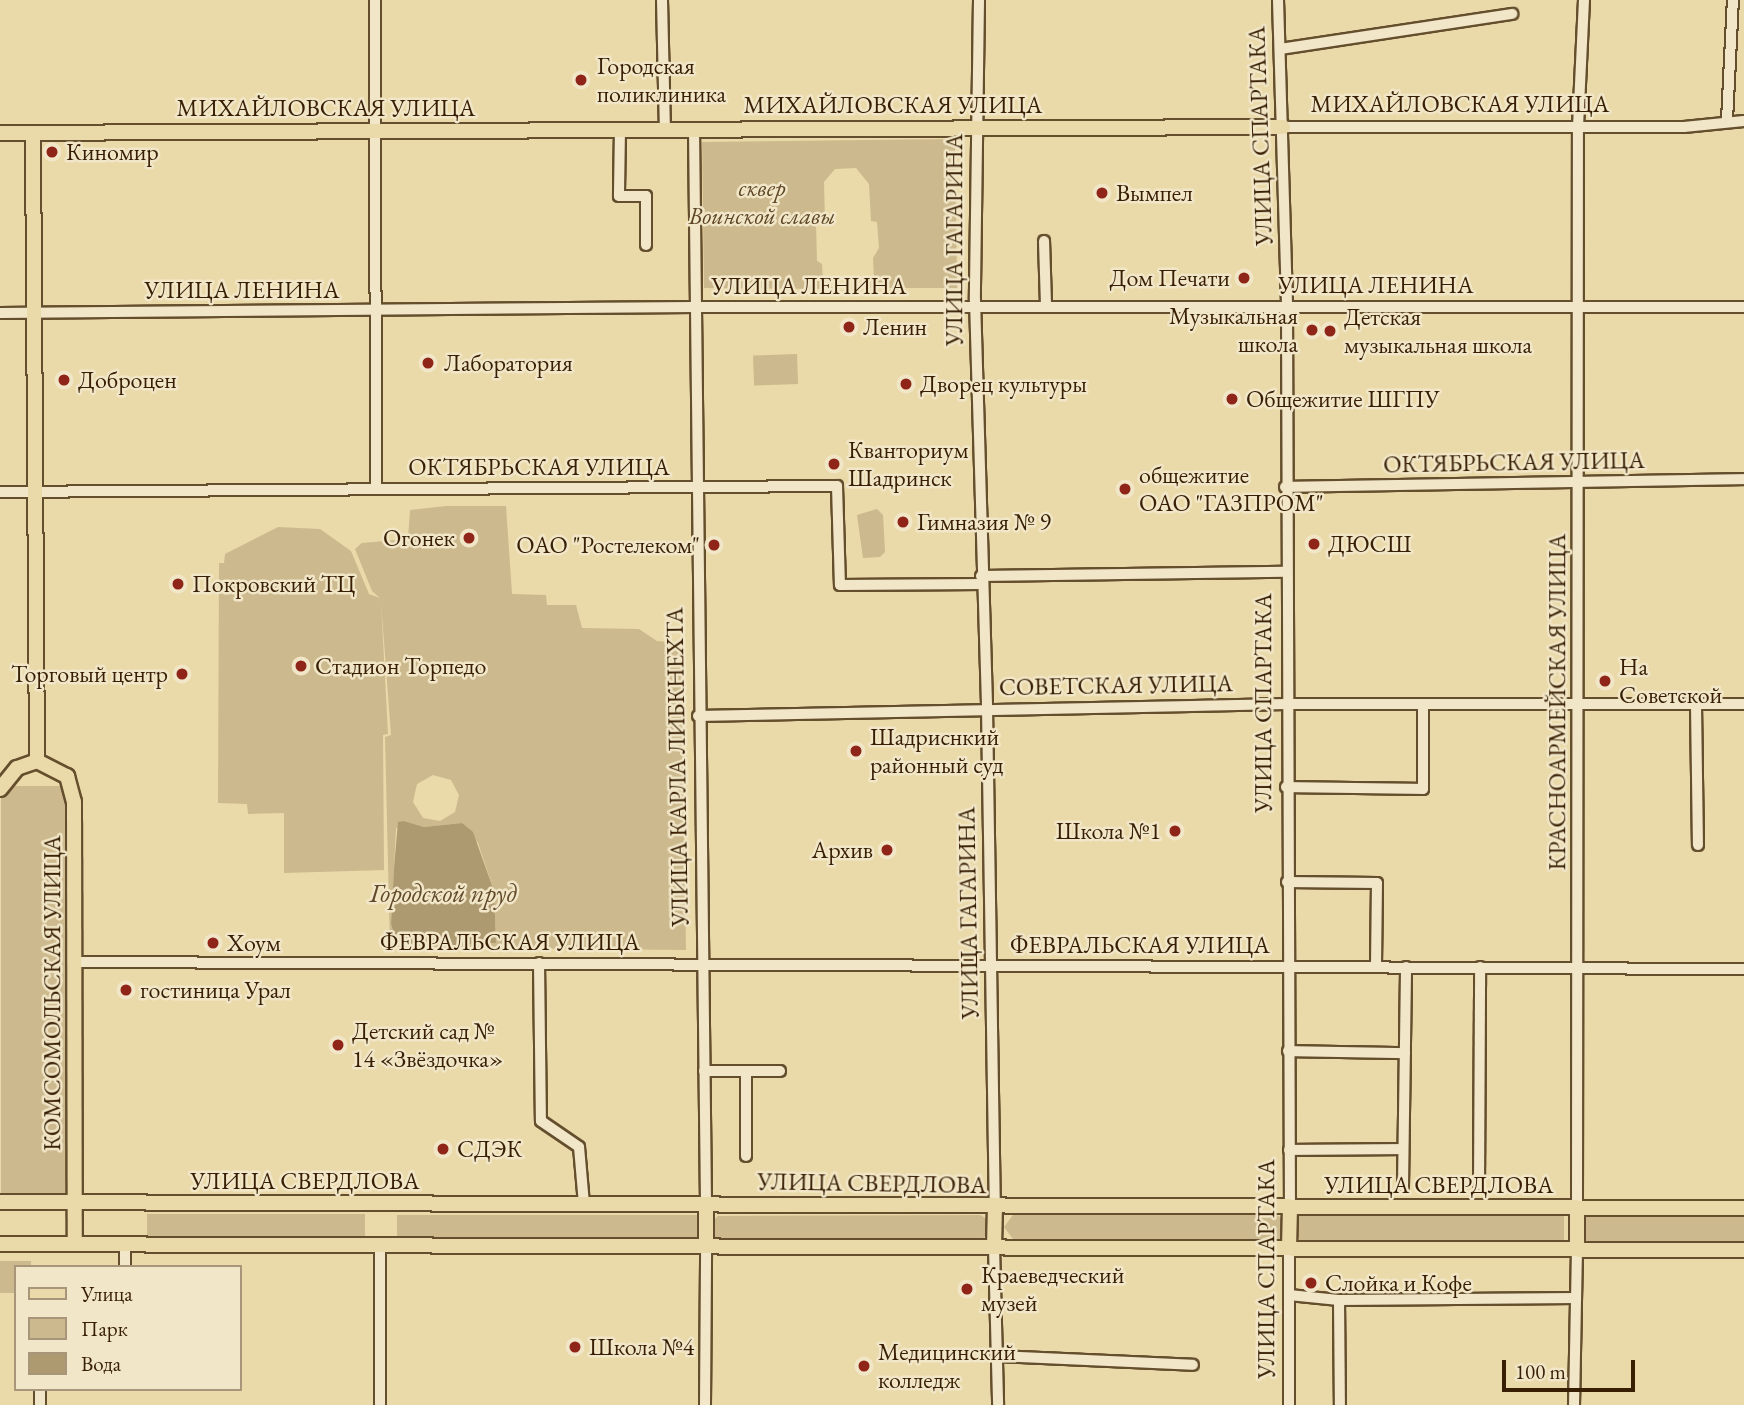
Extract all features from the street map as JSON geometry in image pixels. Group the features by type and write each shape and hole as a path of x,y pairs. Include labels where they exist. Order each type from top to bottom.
{"main road":[{"name":"МИХАЙЛОВСКАЯ УЛИЦА","path":"0,133 1283,127"},
{"path":"0,789 17,768 37,761 33,133"},
{"name":"КОМСОМОЛЬСКАЯ УЛИЦА","path":"37,761 67,776 75,803 75,1244"},
{"name":"УЛИЦА СВЕРДЛОВА","path":"0,1202 1744,1208"},
{"name":"УЛИЦА КАРЛА ЛИБКНЕХТА","path":"706,1204 706,1247"},
{"name":"УЛИЦА ГАГАРИНА","path":"994,1247 995,1207"},
{"name":"УЛИЦА СПАРТАКА","path":"1289,1248 1290,1207"},
{"name":"КРАСНОАРМЕЙСКАЯ УЛИЦА","path":"1577,1208 1577,1250"},
{"path":"0,1244 1744,1250"}],"street":[{"path":"375,0 376,489"},
{"path":"662,0 665,129"},
{"name":"УЛИЦА ГАГАРИНА","path":"979,0 975,306 981,580 988,708 995,1207"},
{"name":"УЛИЦА СПАРТАКА","path":"1279,0 1287,306 1285,572 1290,1207"},
{"name":"КРАСНОАРМЕЙСКАЯ УЛИЦА","path":"1577,1208 1580,706 1578,127 1584,0"},
{"path":"1727,121 1732,0"},
{"path":"1280,49 1512,14"},
{"name":"МИХАЙЛОВСКАЯ УЛИЦА","path":"1283,127 1684,127 1744,121"},
{"path":"620,129 619,196 646,195 646,245"},
{"name":"УЛИЦА КАРЛА ЛИБКНЕХТА","path":"694,129 695,488 706,1204"},
{"path":"1044,240 1046,306"},
{"name":"УЛИЦА ЛЕНИНА","path":"0,313 975,306 1744,307"},
{"name":"ОКТЯБРЬСКАЯ УЛИЦА","path":"1285,487 1744,479"},
{"name":"ОКТЯБРЬСКАЯ УЛИЦА","path":"0,492 837,486 840,585 1285,572"},
{"name":"СОВЕТСКАЯ УЛИЦА","path":"698,716 1286,704 1744,704"},
{"path":"1286,787 1423,789 1423,705"},
{"path":"1696,705 1698,845"},
{"path":"1287,882 1377,883 1376,967"},
{"name":"ФЕВРАЛЬСКАЯ УЛИЦА","path":"75,962 1744,969"},
{"path":"539,963 541,1121 579,1147 584,1204"},
{"path":"1403,1186 1406,967"},
{"path":"1479,1184 1480,967"},
{"path":"1288,1051 1405,1053"},
{"path":"704,1071 780,1071"},
{"path":"746,1071 746,1156"},
{"path":"1289,1150 1403,1149"},
{"path":"125,1244 125,1265"},
{"path":"380,1245 380,1405"},
{"name":"УЛИЦА КАРЛА ЛИБКНЕХТА","path":"705,1405 706,1247"},
{"name":"УЛИЦА ГАГАРИНА","path":"994,1247 998,1405"},
{"name":"УЛИЦА СПАРТАКА","path":"1289,1248 1289,1405"},
{"name":"КРАСНОАРМЕЙСКАЯ УЛИЦА","path":"1574,1405 1577,1250"},
{"path":"1289,1295 1339,1300 1576,1298"},
{"path":"1339,1300 1340,1405"},
{"path":"998,1356 1193,1366"}],"green space":[{"name":"сквер Воинской славы","path":"955,139 957,288 861,288 874,279 873,258 879,248 877,222 871,221 869,184 856,168 835,169 824,182 825,222 816,224 817,261 822,264 823,281 835,289 704,288 702,142"},
{"path":"797,354 798,384 754,386 753,356"},
{"path":"446,506 506,506 512,594 546,595 547,605 576,605 582,628 639,629 657,641 681,643 686,950 390,947 385,737 391,735 381,602 388,734 383,735 384,870 284,873 284,813 248,814 247,804 218,803 219,563 224,563 225,554 278,527 320,529 351,551 369,594 380,598 372,591 355,549 362,543 408,539 410,510","holes":["433,775 451,780 459,795 455,812 440,821 423,818 413,802 417,784","404,821 424,827 462,823 478,843 494,891 496,943 436,946 396,942 391,924 396,829"]},
{"path":"877,509 883,515 885,552 880,557 863,558 857,515"},
{"path":"1,786 71,786 71,1202 1,1202"},
{"path":"147,1214 365,1214 365,1237 147,1237"},
{"path":"397,1215 697,1215 697,1238 397,1238"},
{"path":"980,1215 989,1220 989,1235 981,1239 717,1240 713,1235 714,1220 718,1216"},
{"path":"1013,1215 1277,1215 1283,1219 1283,1235 1279,1240 1013,1239 1004,1227"},
{"path":"1299,1216 1564,1216 1564,1241 1300,1241 1296,1234"},
{"path":"1584,1217 1744,1217 1744,1241 1584,1241"},
{"path":"0,1261 31,1261 31,1265 14,1265 14,1293 0,1293"}],"water":[{"name":"Городской пруд","path":"404,821 424,827 462,823 473,832 494,891 496,943 436,946 396,942 391,924 394,868 398,822"}],"place":[{"name":"Городская поликлиника","path":"581,80"},
{"name":"Киномир","path":"52,152"},
{"name":"Вымпел","path":"1102,193"},
{"name":"Дом Печати","path":"1244,278"},
{"name":"Ленин","path":"849,327"},
{"name":"Музыкальная школа","path":"1312,330"},
{"name":"Детская музыкальная школа","path":"1330,331"},
{"name":"Лаборатория","path":"428,363"},
{"name":"Доброцен","path":"64,380"},
{"name":"Дворец культуры","path":"906,384"},
{"name":"Общежитие ШГПУ","path":"1232,399"},
{"name":"Кванториум Шадринск","path":"834,464"},
{"name":"общежитие ОАО \"ГАЗПРОМ\"","path":"1125,489"},
{"name":"Гимназия № 9","path":"903,522"},
{"name":"Огонек","path":"469,538"},
{"name":"ДЮСШ","path":"1314,544"},
{"name":"ОАО \"Ростелеком\"","path":"714,545"},
{"name":"Покровский ТЦ","path":"178,584"},
{"name":"Стадион Торпедо","path":"301,666"},
{"name":"Торговый центр","path":"182,674"},
{"name":"На Советской","path":"1605,681"},
{"name":"Шадриснкий районный суд","path":"856,751"},
{"name":"Школа №1","path":"1175,831"},
{"name":"Архив","path":"887,850"},
{"name":"Хоум","path":"213,943"},
{"name":"гостиница Урал","path":"126,990"},
{"name":"Детский сад № 14 «Звёздочка»","path":"338,1045"},
{"name":"СДЭК","path":"443,1149"},
{"name":"Слойка и Кофе","path":"1311,1283"},
{"name":"Краеведческий музей","path":"967,1289"},
{"name":"Школа №4","path":"575,1347"},
{"name":"Медицинский колледж","path":"864,1366"}]}
